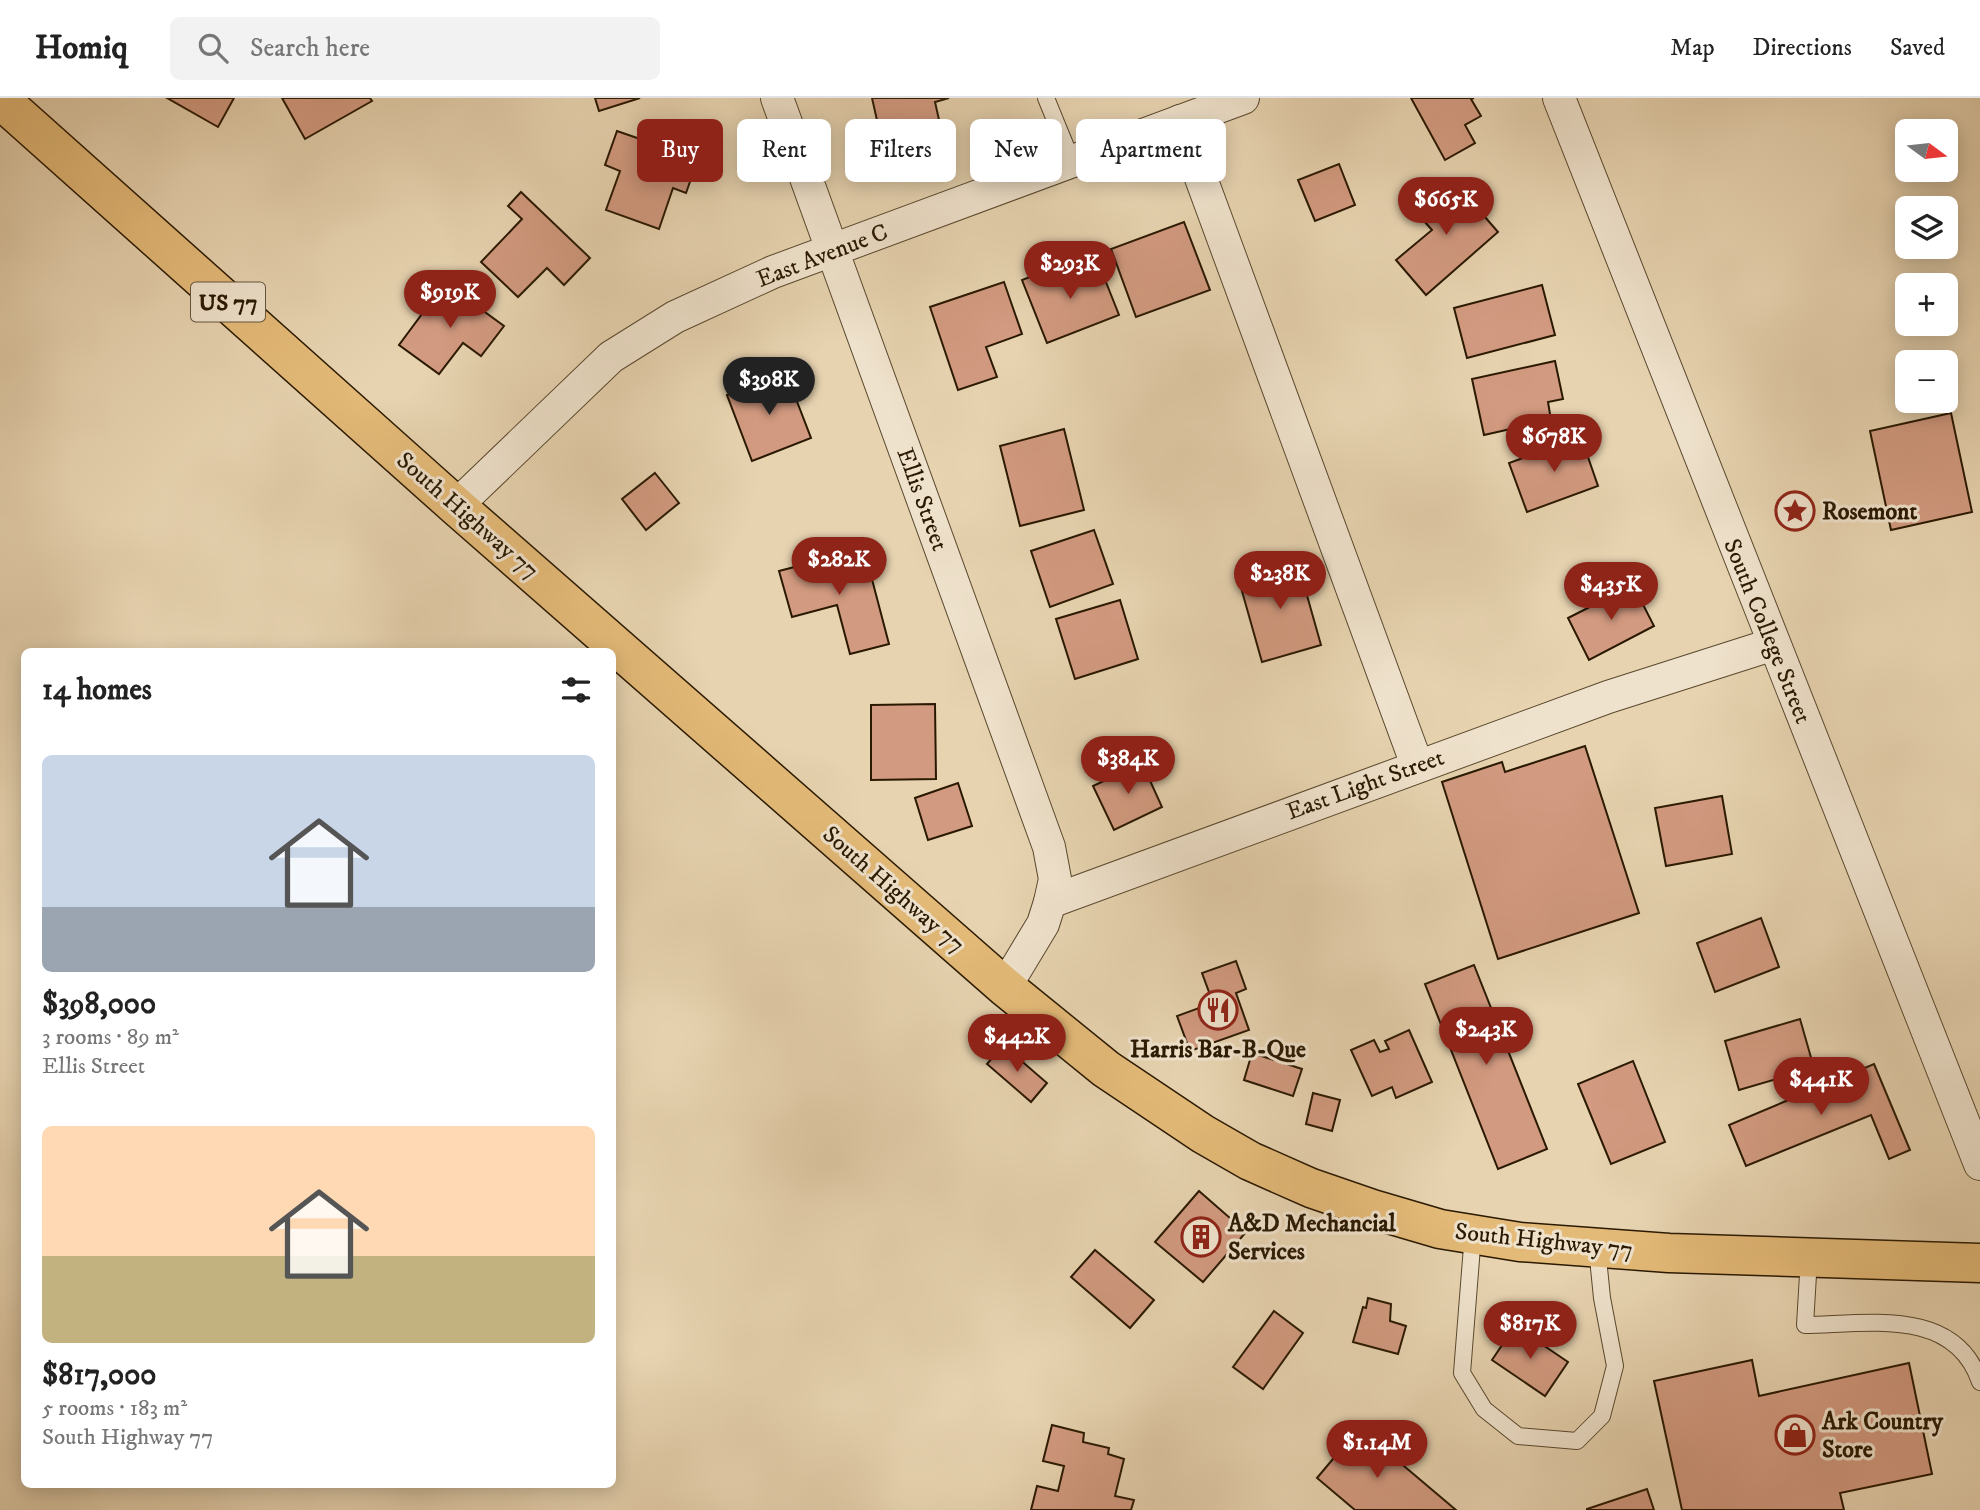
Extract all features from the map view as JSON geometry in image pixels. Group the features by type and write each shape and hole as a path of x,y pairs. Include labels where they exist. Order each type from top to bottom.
{"main road":[{"name":"South Highway 77","path":"0,99 456,506 1005,986 1106,1069 1158,1107 1250,1161 1311,1188 1440,1228 1520,1242 1597,1248 1980,1263"}],"street":[{"name":"Ellis Street","path":"777,98 1049,847 1055,879 1050,902"},
{"name":"East Avenue C","path":"1185,119 1243,98"},
{"name":"South College Street","path":"1559,98 1980,1164"},
{"name":"East Avenue C","path":"456,506 611,357 676,317 773,272 1076,157"},
{"path":"1202,182 1417,765"},
{"name":"East Light Street","path":"1050,902 1417,765 1608,697 1774,644"},
{"path":"1005,986 1043,924 1050,902"}],"lane":[{"path":"1046,98 1071,159"},
{"path":"1473,1234 1462,1373 1484,1409 1518,1436 1577,1441 1602,1416 1615,1366 1602,1298 1597,1248"},
{"path":"1809,1258 1805,1325 1908,1324 1936,1331 1965,1351 1980,1382"}],"building":[{"path":"167,98 234,98 218,127"},
{"path":"282,98 370,98 372,101 305,139"},
{"path":"595,98 640,98 599,111"},
{"path":"872,98 949,98 935,102 939,119 877,119"},
{"path":"1411,98 1474,98 1471,99 1481,116 1465,125 1475,143 1445,160"},
{"path":"617,131 637,138 637,182 690,182 686,193 673,188 659,229 606,210 620,171 605,165"},
{"path":"1339,164 1355,205 1315,221 1298,180"},
{"path":"1452,179 1498,232 1426,295 1396,260 1432,230 1415,211"},
{"path":"521,192 590,258 564,285 547,268 518,297 481,262 522,219 508,206"},
{"path":"1184,222 1210,290 1136,317 1111,249"},
{"path":"1098,262 1119,315 1047,343 1022,280 1055,267 1059,277"},
{"path":"1004,282 1022,334 986,347 997,377 958,390 930,307"},
{"path":"445,283 504,326 481,356 463,343 439,374 399,345"},
{"path":"1542,285 1555,335 1467,358 1454,308"},
{"path":"1555,361 1563,399 1548,402 1551,420 1484,435 1472,379"},
{"path":"786,373 811,438 752,461 727,395"},
{"path":"1951,413 1972,512 1891,530 1870,431"},
{"path":"1064,429 1084,510 1020,526 1000,446"},
{"path":"1581,437 1598,486 1527,512 1509,463"},
{"path":"655,473 679,503 646,530 622,499"},
{"path":"1094,530 1113,584 1050,607 1031,551"},
{"path":"864,549 889,644 850,654 837,605 792,617 779,571"},
{"path":"1297,560 1321,645 1262,662 1238,577"},
{"path":"1633,585 1654,626 1589,660 1568,618"},
{"path":"1120,600 1138,659 1075,679 1056,619"},
{"path":"935,704 936,779 871,780 871,705"},
{"path":"1585,746 1639,913 1498,959 1442,782 1502,762 1505,772"},
{"path":"1142,763 1162,807 1114,830 1093,786"},
{"path":"958,783 972,826 928,840 915,798"},
{"path":"1722,796 1732,854 1666,866 1655,808"},
{"path":"1761,918 1779,967 1715,992 1697,943"},
{"name":"Harris Bar-B-Que","path":"1236,961 1246,989 1236,993 1249,1030 1190,1051 1177,1016 1213,1003 1202,973"},
{"path":"1474,965 1547,1149 1498,1169 1425,984"},
{"path":"1800,1019 1814,1068 1739,1090 1725,1041"},
{"path":"1409,1030 1432,1082 1396,1098 1392,1087 1372,1096 1351,1050 1374,1040 1380,1052 1389,1049 1385,1041"},
{"path":"1003,1045 1047,1083 1031,1102 987,1064"},
{"path":"1252,1053 1302,1069 1293,1096 1244,1080"},
{"path":"1633,1061 1665,1142 1611,1164 1578,1084"},
{"path":"1874,1064 1910,1150 1889,1159 1871,1115 1746,1166 1729,1125"},
{"path":"1313,1093 1340,1100 1332,1131 1306,1124"},
{"name":"A&D Mechancial Services","path":"1199,1191 1246,1232 1203,1282 1155,1242"},
{"path":"1095,1250 1154,1300 1130,1328 1071,1277"},
{"path":"1368,1298 1391,1304 1390,1321 1406,1326 1398,1354 1353,1342"},
{"path":"1274,1311 1303,1333 1263,1389 1233,1367"},
{"path":"1515,1326 1568,1362 1545,1396 1492,1360"},
{"name":"Ark Country Store","path":"1752,1360 1759,1396 1909,1363 1932,1474 1840,1493 1844,1510 1682,1510 1654,1381"},
{"path":"1052,1425 1084,1433 1083,1442 1109,1448 1108,1454 1124,1459 1115,1496 1134,1500 1131,1510 1031,1510 1037,1486 1058,1491 1064,1466 1043,1461"},
{"path":"1359,1428 1456,1510 1355,1510 1317,1478"},
{"path":"1647,1489 1654,1510 1587,1510 1587,1509"}],"place":[{"name":"Rosemont","path":"1795,511"},
{"name":"Harris Bar-B-Que","path":"1218,1010"},
{"name":"A&D Mechancial Services","path":"1201,1237"},
{"name":"Ark Country Store","path":"1795,1435"}]}
